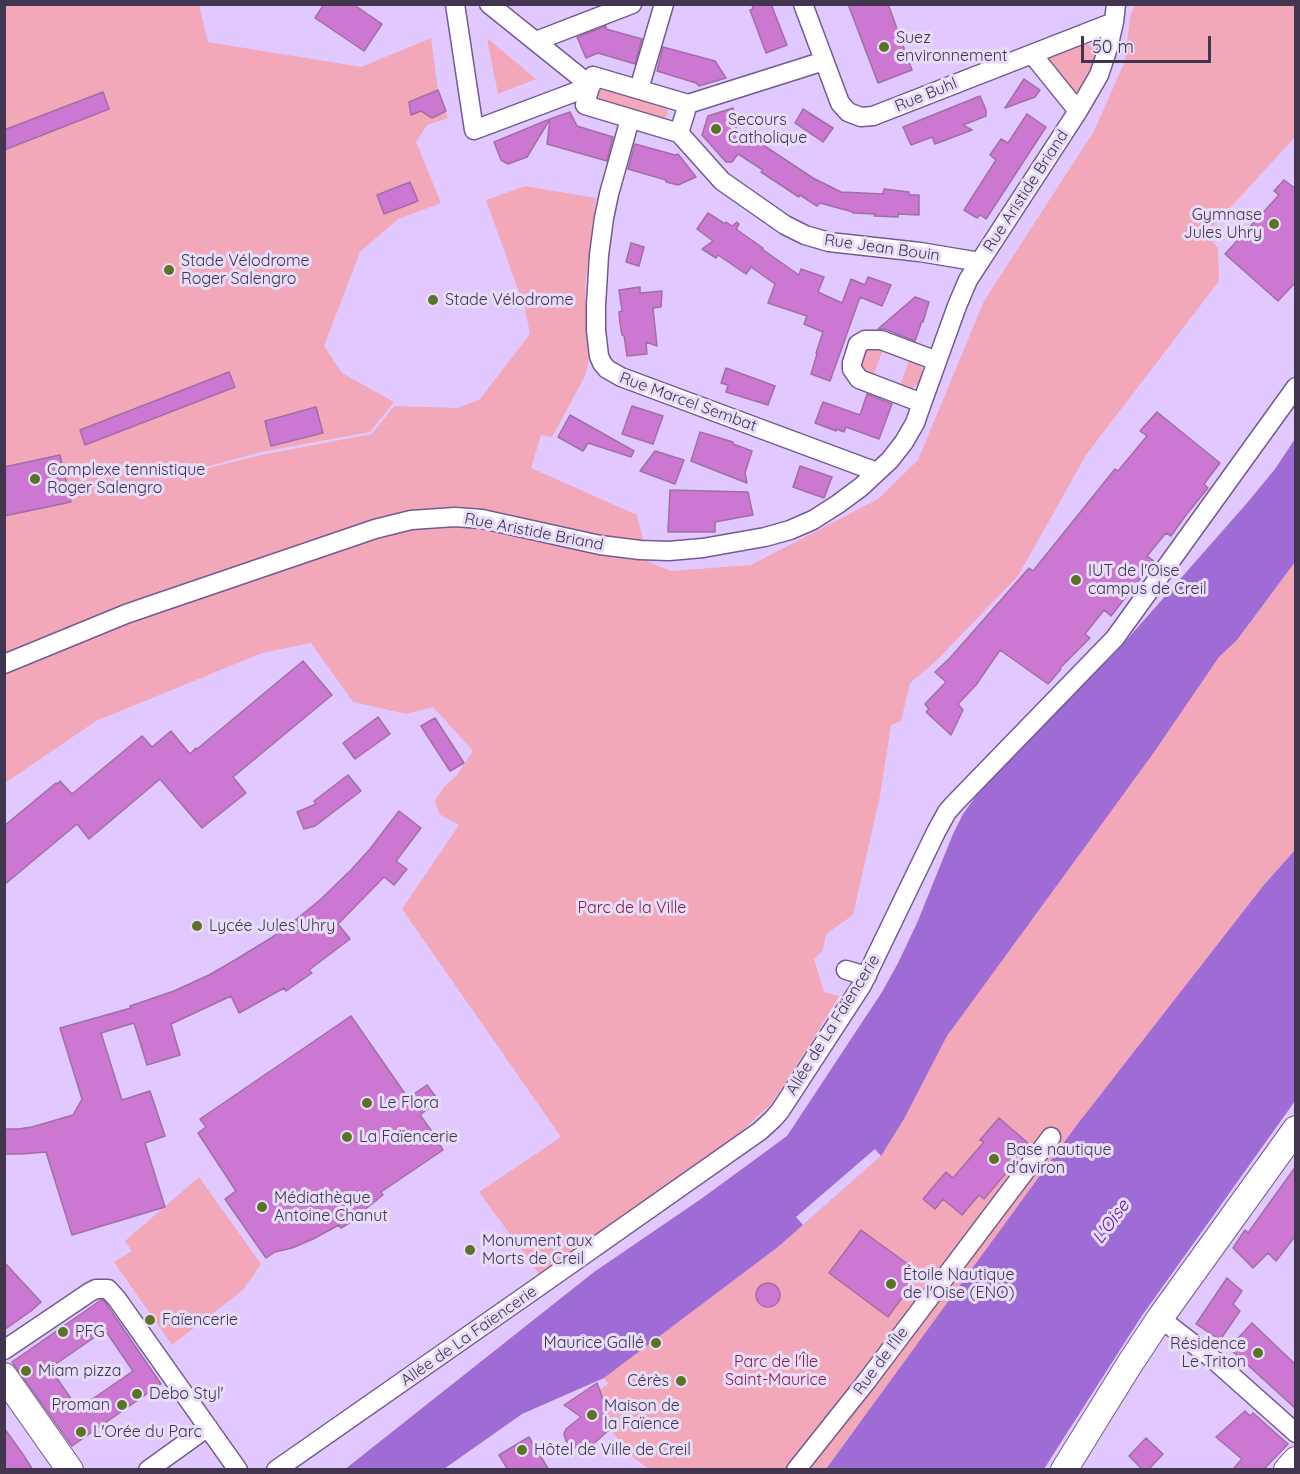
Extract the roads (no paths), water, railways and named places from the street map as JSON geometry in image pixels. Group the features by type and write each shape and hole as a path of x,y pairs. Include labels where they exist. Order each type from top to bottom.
{"street":[{"path":"455,4 474,130 591,86"},
{"path":"489,4 591,86"},
{"path":"536,41 632,4"},
{"path":"639,89 664,4"},
{"name":"Rue Buhl","path":"803,4 843,107 848,112 861,117 873,116 1032,54 1115,13"},
{"name":"Rue Aristide Briand","path":"4,664 126,614 375,529 411,520 446,517 475,518 498,521 600,545 657,551 703,548 765,537 813,520 861,487 890,460 904,442 915,423 962,291 1099,75 1106,56 1115,13"},
{"path":"1032,54 1078,111"},
{"path":"688,104 679,133 585,105 593,76 688,104 824,61"},
{"name":"Rue Marcel Sembat","path":"630,119 606,207 599,255 596,330 602,363 607,369 621,377 877,472"},
{"name":"Rue Jean Bouin","path":"679,133 722,181 785,225 805,235 829,242 920,252 980,262"},
{"path":"922,403 859,379 852,369 858,344 865,340 881,340 937,361"},
{"name":"Allée de La Faïencerie","path":"276,1470 767,1125 780,1111 857,994 947,812 1114,638 1296,387"},
{"path":"846,970 867,976"},
{"path":"1064,1470 1160,1318 1296,1129"},
{"name":"Rue de l'Île","path":"796,1470 866,1382 1050,1137"},
{"path":"4,1350 90,1292 96,1289 108,1289 238,1470"},
{"path":"1160,1318 1214,1360 1296,1433"},
{"path":"4,1376 69,1470"},
{"path":"4,1404 50,1470"},
{"path":"148,1470 208,1427"},
{"path":"1287,1470 1296,1460"}],"water":[{"path":"1295,439 1295,562 1237,640 1219,657 1152,755 947,1036 904,1119 881,1156 778,1247 604,1378 522,1414 444,1469 344,1470 594,1272 701,1199 787,1136 882,992 917,923 953,834 963,814 981,789 1005,762 1116,652 1247,503 1275,469"},
{"name":"L'Oise","path":"1295,850 1295,1101 1141,1317 1044,1469 826,1469 1076,1126 1263,886"}],"place":[{"name":"Suez environnement","path":"884,47"},
{"name":"Secours Catholique","path":"716,129"},
{"name":"Gymnase Jules Uhry","path":"1274,224"},
{"name":"Stade Vélodrome Roger Salengro","path":"169,270"},
{"name":"Stade Vélodrome","path":"433,300"},
{"name":"Complexe tennistique Roger Salengro","path":"35,479"},
{"name":"IUT de l'Oise campus de Creil","path":"1076,580"},
{"name":"Lycée Jules Uhry","path":"197,926"},
{"name":"Le Flora","path":"367,1103"},
{"name":"La Faïencerie","path":"347,1137"},
{"name":"Base nautique d'aviron","path":"994,1159"},
{"name":"Médiathèque Antoine Chanut","path":"262,1207"},
{"name":"Monument aux Morts de Creil","path":"470,1250"},
{"name":"Étoile Nautique de l'Oise (ENO)","path":"891,1284"},
{"name":"Faïencerie","path":"150,1320"},
{"name":"PFG","path":"63,1332"},
{"name":"Maurice Gallé","path":"656,1343"},
{"name":"Résidence Le Triton","path":"1258,1353"},
{"name":"Miam pizza","path":"26,1371"},
{"name":"Cérès","path":"681,1381"},
{"name":"Debo Styl'","path":"137,1394"},
{"name":"Proman","path":"122,1405"},
{"name":"Maison de la Faïence","path":"592,1415"},
{"name":"L'Orée du Parc","path":"81,1432"},
{"name":"Hôtel de Ville de Creil","path":"522,1450"}],"park label":[{"name":"Parc de la Ville","path":"632,908"},
{"name":"Parc de l'Île Saint-Maurice","path":"776,1371"}]}
